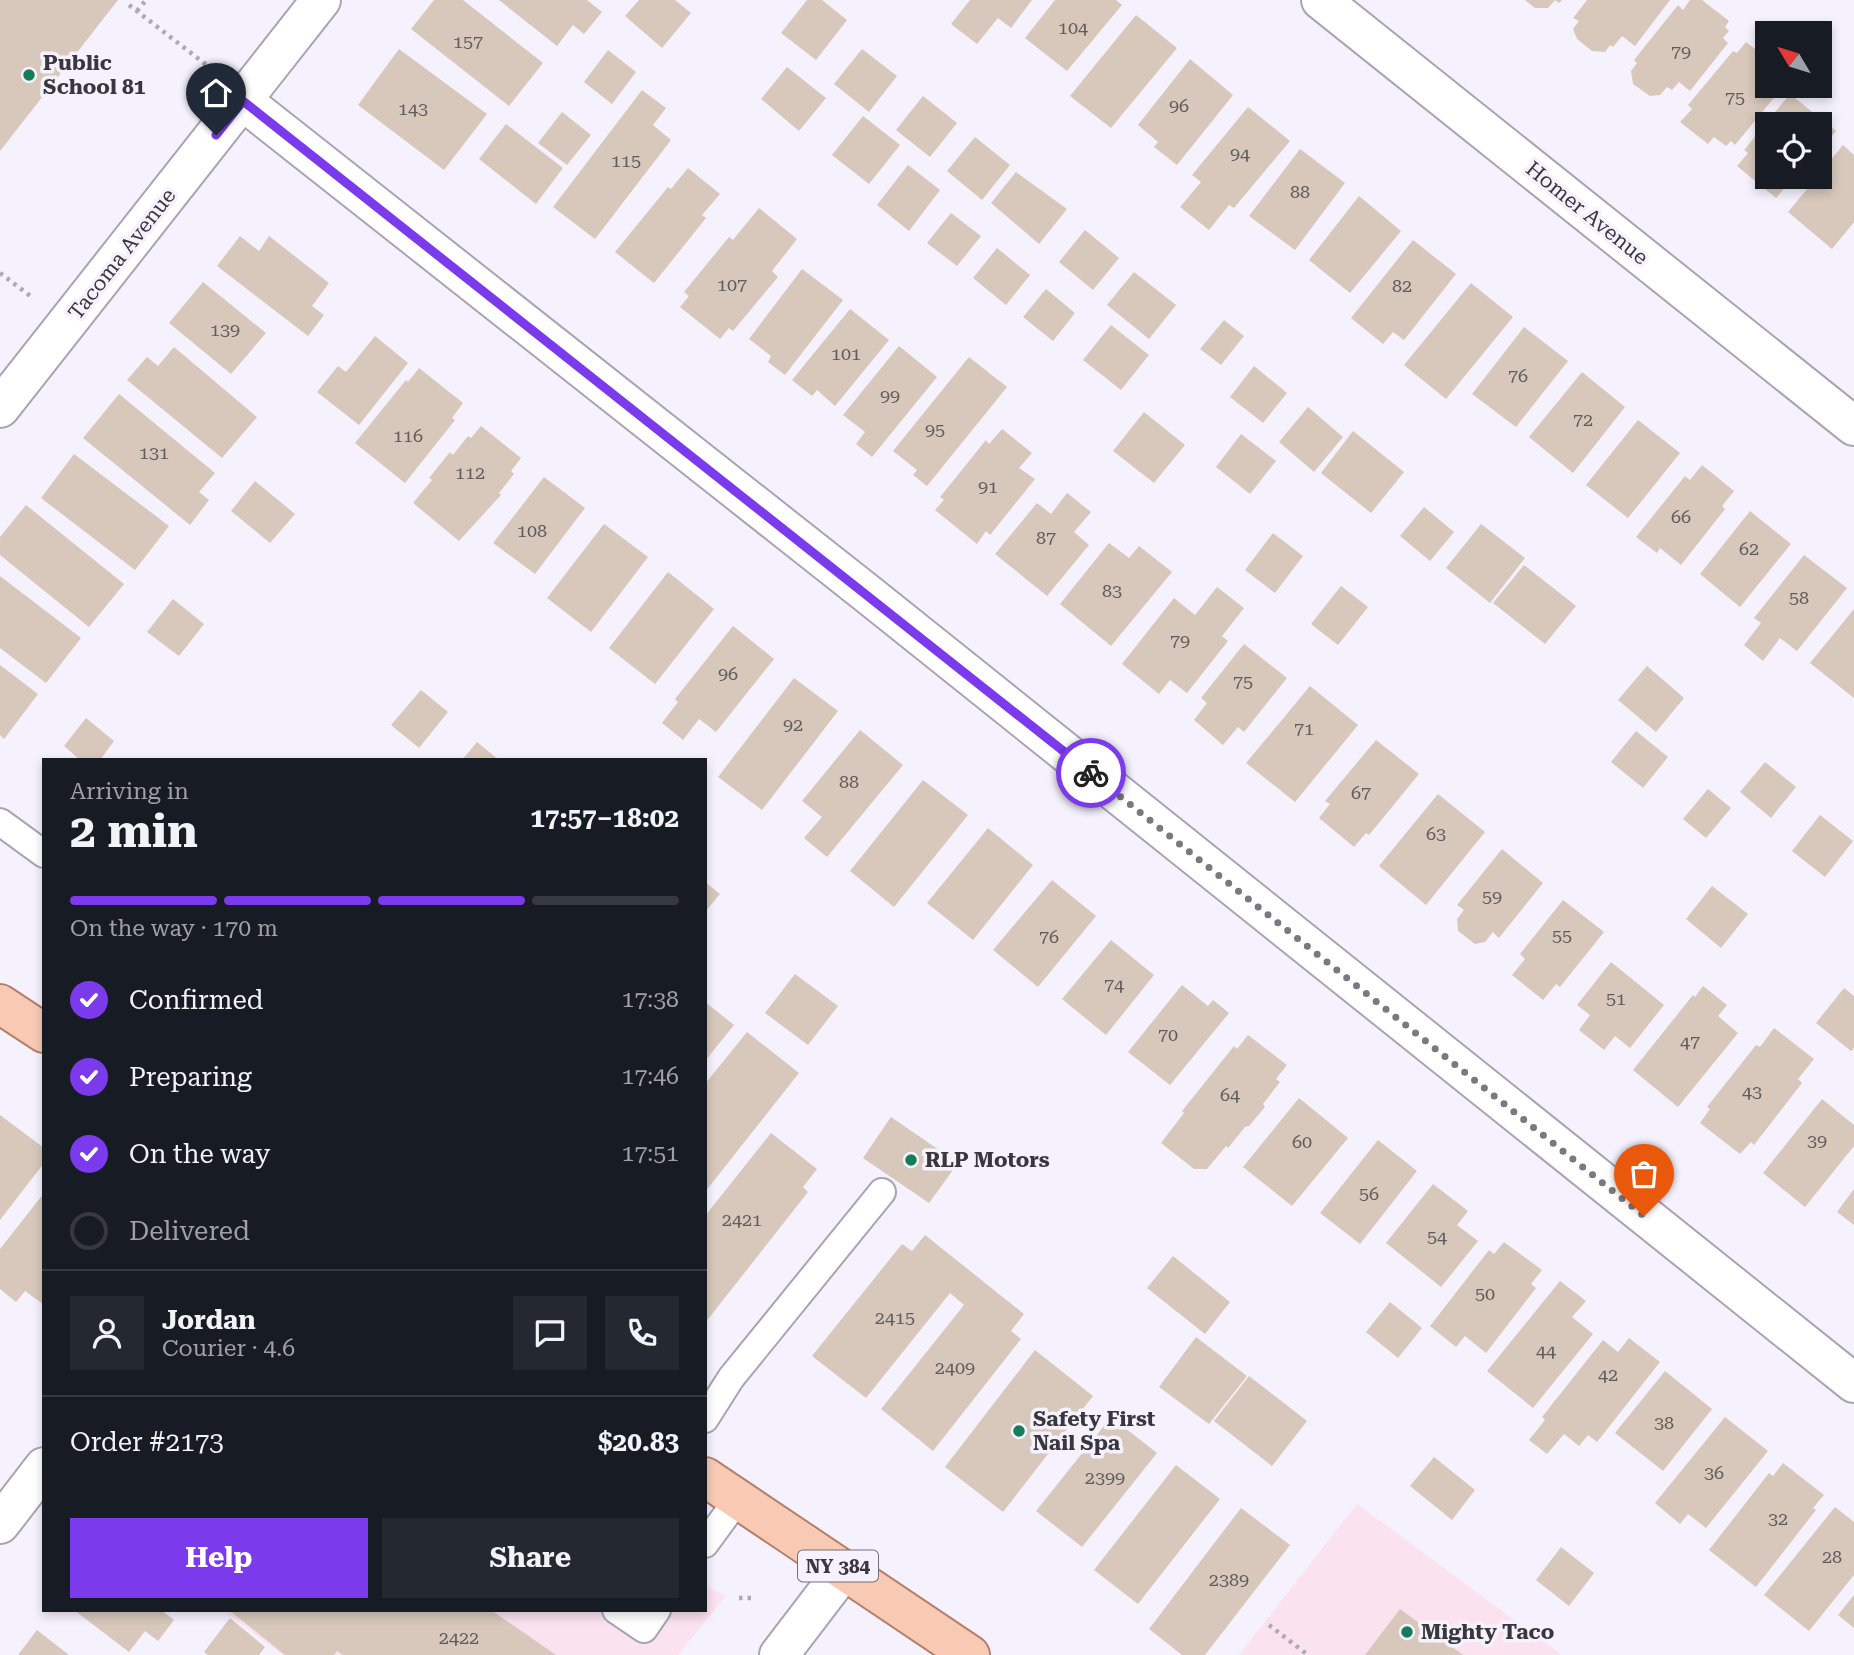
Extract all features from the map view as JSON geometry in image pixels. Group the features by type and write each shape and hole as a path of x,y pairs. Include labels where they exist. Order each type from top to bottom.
{"main road":[{"path":"0,1004 42,1032"},
{"name":"NY 384","path":"707,1478 970,1655"}],"street":[{"name":"Tacoma Avenue","path":"0,408 321,0"},
{"name":"Homer Avenue","path":"1321,0 1854,426"},
{"path":"243,101 879,604 1854,1383"},
{"path":"0,1524 42,1470"},
{"path":"779,1655 844,1570"}],"lane":[{"path":"0,822 42,853"},
{"path":"707,1416 731,1378 882,1192"},
{"path":"707,1541 738,1499"},
{"path":"619,1612 644,1629 656,1612"}],"path":[{"path":"137,11 146,0"},
{"path":"129,5 214,71"},
{"path":"739,1598 751,1598"},
{"path":"1269,1625 1308,1655"}],"shaded area":[{"path":"1357,1504 1562,1655 1239,1655"},
{"path":"707,1585 725,1597 678,1655 283,1655 226,1612 707,1612"}],"building":[{"name":"Public School 81","path":"0,0 118,0 0,151"},
{"path":"434,0 463,0 543,63 509,106 411,29"},
{"path":"499,0 587,0 602,12 584,34 573,25 557,46"},
{"path":"639,0 675,0 691,13 662,48 625,16"},
{"path":"807,0 822,0 847,20 816,60 781,33"},
{"path":"970,0 1032,0 1011,28 998,18 977,44 951,24"},
{"path":"1055,0 1116,0 1122,5 1067,71 1025,38"},
{"path":"1525,0 1555,0 1548,8 1535,8"},
{"path":"1587,0 1670,0 1635,46 1622,36 1605,52 1592,51 1577,39 1573,29 1579,21 1573,18"},
{"path":"1690,0 1702,0 1729,21 1725,27 1729,31 1723,38 1728,43 1690,91 1679,82 1672,90 1667,87 1660,95 1650,96 1633,84 1631,71 1637,63 1634,60 1678,5 1683,10"},
{"path":"1136,15 1177,48 1111,128 1070,96"},
{"path":"1746,42 1755,49 1755,98 1774,98 1762,112 1755,112 1755,121 1735,145 1731,141 1726,146 1714,137 1708,144 1680,122 1692,109 1688,105 1733,51 1737,53"},
{"path":"399,49 487,114 444,170 358,105"},
{"path":"862,49 897,76 869,112 834,84"},
{"path":"608,50 636,72 612,104 584,82"},
{"path":"1190,59 1233,95 1177,165 1154,147 1158,142 1138,125"},
{"path":"787,67 826,98 799,131 761,99"},
{"path":"642,90 666,108 653,125 671,140 595,239 553,207"},
{"path":"923,96 957,123 930,157 896,130"},
{"path":"1787,98 1795,98 1812,112 1775,112"},
{"path":"1248,107 1290,141 1234,208 1229,205 1209,230 1180,207 1201,182 1192,175"},
{"path":"562,112 591,135 567,165 538,143"},
{"path":"863,116 900,145 869,184 832,155"},
{"path":"506,124 563,168 536,204 479,159"},
{"path":"975,137 1010,165 982,200 947,171"},
{"path":"1755,137 1755,181 1737,166 1748,153 1744,150"},
{"path":"1843,145 1854,155 1854,222 1832,249 1788,212 1807,189 1832,189 1832,158"},
{"path":"1300,149 1345,183 1295,250 1249,216"},
{"path":"908,165 940,190 909,231 877,205"},
{"path":"688,168 720,194 702,215 706,218 654,283 615,252 668,187 671,189"},
{"path":"1016,172 1067,209 1039,244 991,203"},
{"path":"1765,189 1784,189 1776,198"},
{"path":"1359,196 1401,231 1350,293 1309,260"},
{"path":"759,208 797,239 772,271 778,277 733,331 729,328 720,339 680,307 689,296 684,292 729,237 733,240"},
{"path":"951,213 981,236 957,266 927,243"},
{"path":"1085,230 1119,258 1093,290 1059,262"},
{"path":"240,236 259,251 269,236 329,283 312,306 324,315 308,336 217,266"},
{"path":"1413,240 1456,274 1404,340 1393,332 1383,344 1351,318"},
{"path":"997,248 1030,275 1006,305 973,278"},
{"path":"802,269 843,300 785,375 768,362 771,356 749,339"},
{"path":"1134,272 1176,305 1149,339 1107,305"},
{"path":"203,282 266,333 231,374 169,323"},
{"path":"1471,283 1513,317 1446,399 1404,365"},
{"path":"1046,289 1075,313 1053,341 1023,317"},
{"path":"850,309 889,340 835,406 817,390 812,396 792,380"},
{"path":"1224,320 1244,336 1221,365 1200,349"},
{"path":"1111,325 1149,355 1121,390 1083,360"},
{"path":"1524,327 1568,361 1516,427 1472,394"},
{"path":"375,336 408,363 359,425 317,392 338,366 346,372"},
{"path":"899,346 937,377 872,457 856,444 865,432 843,415"},
{"path":"174,347 257,417 222,458 127,380 147,357 158,366"},
{"path":"969,357 1007,387 927,486 913,475 917,470 893,451"},
{"path":"1254,366 1287,393 1263,423 1230,397"},
{"path":"419,368 463,403 452,418 455,420 405,483 355,443"},
{"path":"1582,372 1625,407 1573,473 1529,437"},
{"path":"119,394 215,473 199,492 209,500 190,525 83,438"},
{"path":"1308,407 1343,437 1314,472 1279,442"},
{"path":"1144,412 1185,445 1154,483 1113,451"},
{"path":"1638,420 1680,453 1628,518 1586,485"},
{"path":"481,426 521,458 511,471 514,474 499,493 501,495 459,541 413,503 450,452 453,455 468,436 471,438"},
{"path":"1002,429 1032,453 1019,468 1035,479 990,535 986,531 977,544 935,510 944,500 940,497 986,440 989,444"},
{"path":"1353,431 1404,472 1371,513 1321,473"},
{"path":"1241,434 1276,461 1250,494 1216,467"},
{"path":"74,454 169,526 135,570 41,498"},
{"path":"1702,465 1734,491 1722,506 1725,509 1681,565 1660,548 1657,553 1636,537 1685,476 1690,480"},
{"path":"544,477 585,508 535,574 493,543"},
{"path":"255,481 295,514 270,543 231,511"},
{"path":"1067,493 1091,512 1074,532 1089,545 1047,596 995,554 1037,503 1051,514"},
{"path":"26,505 124,584 89,627 0,555 0,537"},
{"path":"1424,507 1454,532 1430,561 1400,536"},
{"path":"1750,511 1791,544 1740,607 1700,574"},
{"path":"604,524 648,557 591,632 547,598"},
{"path":"1481,524 1525,558 1490,603 1446,568"},
{"path":"1273,533 1303,556 1275,593 1245,570"},
{"path":"1109,543 1129,558 1139,546 1172,572 1111,646 1060,604"},
{"path":"1804,555 1847,588 1797,651 1780,638 1763,661 1744,645 1761,623 1754,618"},
{"path":"1524,565 1576,606 1545,644 1493,603"},
{"path":"668,572 714,609 655,684 609,648"},
{"path":"0,576 81,638 46,683 0,648"},
{"path":"1341,586 1368,607 1338,645 1311,624"},
{"path":"1217,587 1244,608 1222,636 1228,641 1187,693 1170,680 1159,694 1122,664 1174,598 1195,615"},
{"path":"173,599 204,624 179,656 147,632"},
{"path":"1854,609 1854,698 1810,663"},
{"path":"733,626 774,659 716,732 699,719 683,740 662,723 678,702 675,699"},
{"path":"1244,644 1287,678 1244,732 1238,727 1223,745 1194,720 1207,703 1201,698"},
{"path":"0,665 38,694 4,739 0,735"},
{"path":"1647,666 1684,698 1656,732 1618,700"},
{"path":"794,678 838,711 762,810 718,777"},
{"path":"1310,686 1358,725 1295,802 1246,763"},
{"path":"421,690 448,712 419,748 391,725"},
{"path":"86,718 114,741 101,758 78,758 64,746"},
{"path":"860,730 903,765 827,857 804,838 822,817 802,801"},
{"path":"1636,731 1668,757 1643,788 1611,762"},
{"path":"1376,740 1419,774 1369,835 1366,833 1354,847 1319,818 1330,804 1325,801"},
{"path":"477,742 497,758 464,758"},
{"path":"1765,762 1796,787 1771,818 1740,792"},
{"path":"923,780 968,815 894,907 850,871"},
{"path":"1708,789 1731,808 1706,838 1683,819"},
{"path":"1438,794 1485,832 1426,905 1379,866"},
{"path":"1820,815 1853,841 1825,877 1792,851"},
{"path":"988,828 1033,865 973,940 927,903"},
{"path":"1502,849 1543,883 1499,938 1493,932 1485,942 1475,944 1458,931 1457,919 1464,910 1457,905"},
{"path":"1052,880 1096,916 1038,987 993,950"},
{"path":"707,884 720,894 707,910"},
{"path":"1712,886 1748,914 1721,948 1686,919"},
{"path":"1563,900 1604,932 1560,987 1556,984 1543,1000 1512,975 1525,959 1520,954"},
{"path":"1111,940 1154,975 1106,1035 1062,999"},
{"path":"1611,962 1664,1005 1630,1048 1615,1036 1604,1050 1579,1030 1590,1015 1577,1005"},
{"path":"795,974 838,1006 808,1045 765,1013"},
{"path":"1182,985 1208,1006 1213,1000 1229,1013 1170,1085 1128,1052"},
{"path":"1703,986 1727,1005 1718,1016 1738,1033 1678,1107 1633,1070"},
{"path":"1844,988 1854,996 1854,1048 1851,1051 1816,1023"},
{"path":"707,1004 734,1025 707,1059"},
{"path":"1774,1028 1814,1059 1798,1079 1802,1083 1754,1145 1751,1142 1740,1154 1700,1123 1710,1109 1707,1107 1756,1045 1760,1047"},
{"path":"747,1032 799,1073 707,1189 707,1082"},
{"path":"1248,1035 1287,1065 1276,1079 1280,1082 1263,1104 1265,1107 1249,1126 1245,1127 1228,1148 1226,1146 1207,1169 1194,1169 1161,1143 1184,1113 1182,1111 1234,1046 1237,1049"},
{"path":"1299,1098 1348,1138 1292,1206 1243,1167"},
{"path":"1822,1099 1854,1125 1854,1146 1805,1207 1763,1173"},
{"path":"0,1115 42,1146 42,1166 0,1220"},
{"name":"RLP Motors","path":"891,1117 958,1163 929,1203 863,1158"},
{"path":"771,1133 817,1169 803,1187 808,1192 707,1320 707,1213"},
{"path":"1378,1140 1417,1171 1360,1244 1320,1213"},
{"path":"1433,1184 1468,1211 1457,1225 1478,1241 1441,1287 1386,1243"},
{"path":"1854,1189 1854,1225 1837,1212"},
{"path":"42,1196 42,1304 25,1291 16,1302 0,1289 0,1249"},
{"path":"925,1235 1024,1314 1011,1331 1021,1339 933,1451 881,1409 964,1305 950,1293 866,1398 812,1356 902,1244 912,1251"},
{"path":"1504,1242 1542,1270 1531,1284 1536,1288 1486,1353 1465,1336 1456,1347 1430,1326 1489,1250 1494,1254"},
{"path":"1173,1256 1230,1302 1205,1334 1147,1288"},
{"path":"1560,1281 1586,1301 1572,1317 1593,1334 1533,1408 1487,1371"},
{"path":"1390,1302 1422,1328 1398,1358 1366,1332"},
{"path":"1196,1337 1247,1376 1209,1424 1159,1387"},
{"path":"1629,1338 1660,1362 1597,1442 1588,1435 1579,1446 1564,1434 1547,1454 1529,1440 1545,1420 1542,1417 1603,1340 1618,1352"},
{"name":"Safety First Nail Spa","path":"1035,1350 1093,1396 1003,1512 945,1467"},
{"path":"1665,1371 1712,1409 1663,1471 1615,1433"},
{"path":"1249,1376 1307,1421 1272,1466 1214,1421"},
{"path":"1111,1417 1157,1453 1082,1547 1036,1511"},
{"path":"1725,1417 1768,1451 1706,1528 1688,1514 1680,1524 1655,1503"},
{"path":"1434,1457 1475,1490 1452,1520 1410,1486"},
{"path":"1783,1463 1824,1495 1813,1508 1816,1510 1756,1587 1709,1550 1769,1473 1773,1476"},
{"path":"1176,1465 1220,1499 1138,1604 1094,1570"},
{"path":"1835,1507 1854,1522 1854,1575 1809,1631 1764,1595"},
{"path":"1241,1508 1290,1545 1205,1655 1182,1655 1149,1629"},
{"path":"1561,1547 1594,1573 1569,1606 1536,1580"},
{"path":"1854,1595 1854,1628 1838,1615"},
{"name":"Mighty Taco","path":"1400,1609 1463,1655 1365,1655"},
{"path":"77,1612 164,1612 174,1620 158,1641 145,1631 129,1652"},
{"path":"231,1612 494,1612 556,1655 343,1655 337,1651 334,1655 285,1655"},
{"path":"230,1618 265,1647 259,1655 208,1655 204,1652"},
{"path":"37,1630 69,1655 18,1655"}],"way so far":[{"path":"1091,773 1644,1216"}],"place":[{"name":"Public School 81","path":"29,75"},
{"name":"RLP Motors","path":"911,1160"},
{"name":"Safety First Nail Spa","path":"1019,1431"},
{"name":"Mighty Taco","path":"1407,1632"}],"route":[{"path":"216,135 243,101 1091,773"}]}
